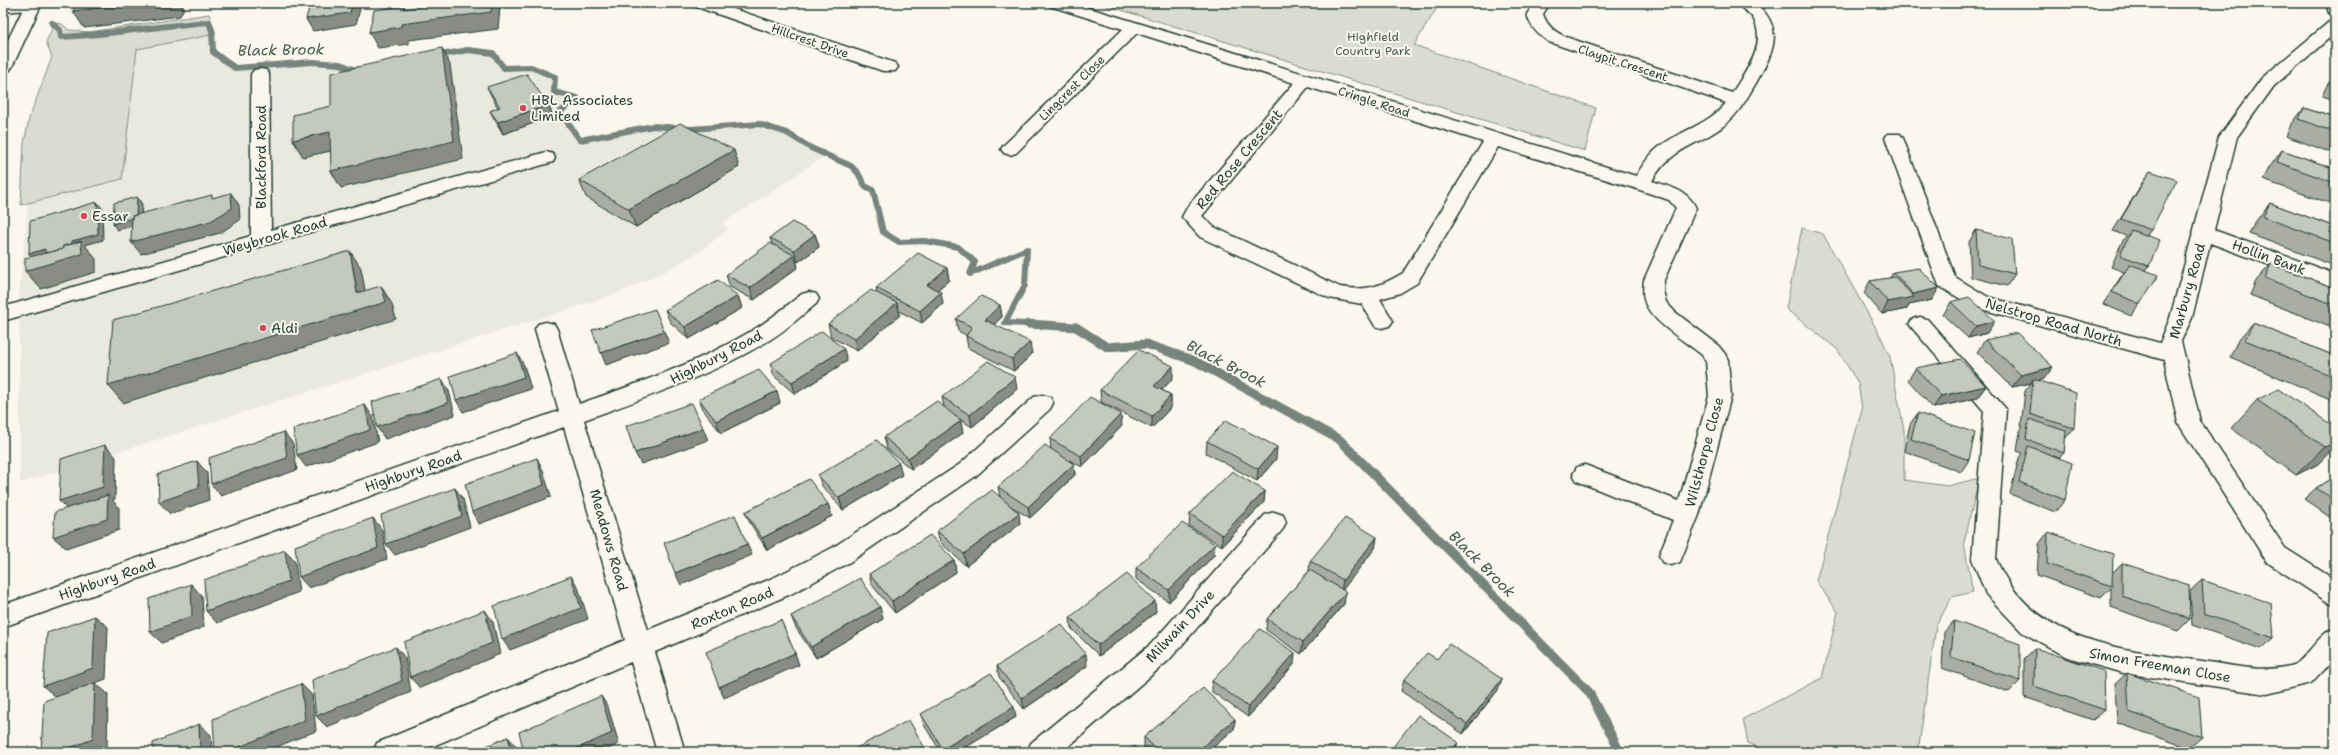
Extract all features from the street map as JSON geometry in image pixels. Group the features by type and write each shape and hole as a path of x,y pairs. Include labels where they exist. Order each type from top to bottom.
{"main road":[{"name":"Hillcrest Drive","path":"700,3 889,67"},
{"path":"732,14 748,3"},
{"name":"Cringle Road","path":"1056,3 1134,26 1493,140 1641,184 1676,196 1682,201 1686,208"},
{"name":"Claypit Crescent","path":"1542,3 1535,14 1536,22 1550,36 1564,43 1737,101"},
{"path":"1641,184 1662,155 1672,147 1711,126 1724,116 1737,101 1764,52 1765,28 1762,18 1752,7 1745,3"},
{"path":"2334,3 2335,10"},
{"path":"3,7 34,4"},
{"path":"3,67 34,4"},
{"name":"Marbury Road","path":"2335,25 2268,82 2228,137 2180,318 2170,341 2189,423 2276,555 2335,593"},
{"name":"Lingcrest Close","path":"1010,149 1134,26"},
{"name":"Blackford Road","path":"260,74 262,240"},
{"name":"Red Rose Crescent","path":"1305,80 1195,210 1192,217 1207,232 1336,293 1360,297 1368,296 1393,288 1410,278 1493,140"},
{"name":"Nelstrop Road North","path":"1894,138 1946,281 1981,302 2174,355"},
{"name":"Weybrook Road","path":"3,314 546,158"},
{"name":"Wilsthorpe Close","path":"1671,554 1687,515 1720,396 1717,360 1709,349 1668,317 1656,304 1653,291 1654,280 1686,208"},
{"name":"Hollin Bank","path":"2203,233 2335,282"},
{"path":"1368,296 1382,321"},
{"name":"Highbury Road","path":"3,616 669,381 720,358 762,335 809,299"},
{"name":"Simon Freeman Close","path":"1920,324 1994,409 1984,559 1995,586 2031,624 2076,649 2122,661 2267,682 2302,675 2335,639"},
{"name":"Meadows Road","path":"546,328 671,752"},
{"name":"Roxton Road","path":"387,752 640,647 782,586 841,555 968,470 1042,403"},
{"name":"Wilsthorpe Close","path":"1585,474 1687,515"},
{"name":"Milwain Drive","path":"1041,752 1160,652 1274,522"}],"shaded area":[{"path":"212,35 213,52 234,68 312,62 340,64 356,70 468,51 492,54 502,68 530,67 554,77 553,92 576,99 559,112 579,140 653,126 690,130 759,125 786,133 825,156 722,224 729,228 702,250 666,271 614,295 20,483 19,297 28,204 122,179 137,49"}],"green space":[{"name":"Highfield Country Park","path":"1098,3 1440,3 1414,45 1596,108 1585,151"},
{"path":"209,14 216,34 137,49 122,179 21,205 24,143 29,119 52,57 46,42 55,23 62,24 69,30 89,32"},
{"path":"1802,228 1823,234 1881,337 1890,357 1904,430 1904,480 1948,486 1979,478 1964,543 1973,592 1952,597 1936,626 1918,752 1770,752 1748,743 1743,719 1822,678 1838,612 1816,581 1862,409 1858,383 1837,349 1786,309"}],"building":[{"path":"77,3 138,3 73,11"},
{"path":"352,3 350,13 306,19 310,4"},
{"path":"442,3 492,3 491,12 401,24 401,27 369,32 374,10 404,6 404,9"},
{"path":"442,48 454,141 331,171 330,132 293,140 293,115 331,106 331,73"},
{"path":"527,74 548,105 498,122 490,111 500,107 487,87"},
{"path":"2304,108 2335,118 2335,132 2299,119"},
{"path":"680,123 734,150 629,209 579,180"},
{"path":"2282,150 2335,169 2335,183 2277,162"},
{"path":"2150,171 2177,180 2151,230 2121,219"},
{"path":"231,193 232,208 211,221 131,242 132,216 212,195 212,198"},
{"path":"137,197 136,215 132,216 132,218 113,224 114,203"},
{"path":"97,202 98,234 72,241 72,244 63,246 63,249 45,253 45,249 29,254 30,221"},
{"path":"2270,203 2335,227 2335,243 2263,217"},
{"path":"792,222 815,234 794,250 770,238"},
{"path":"1976,230 2012,239 2015,274 1978,265"},
{"path":"2131,230 2160,240 2149,266 2120,255"},
{"path":"81,241 82,254 25,271 25,258 63,249 63,246"},
{"path":"770,243 794,255 750,288 726,275"},
{"name":"Aldi","path":"350,251 357,293 381,286 386,302 108,385 113,320"},
{"path":"918,253 947,268 927,285 941,292 920,311 876,288"},
{"path":"2130,264 2158,275 2140,304 2112,292"},
{"path":"2271,264 2335,288 2335,305 2265,278"},
{"path":"1919,268 1939,288 1913,294 1893,272"},
{"path":"1895,277 1914,297 1888,302 1870,281"},
{"path":"718,280 738,296 685,327 665,310"},
{"path":"871,290 897,303 854,339 828,324"},
{"path":"981,296 1000,305 985,320 1030,342 1012,359 966,336 972,327 956,319"},
{"path":"1969,297 1995,321 1976,326 1951,302"},
{"path":"655,309 664,331 601,353 592,330"},
{"path":"2253,323 2335,356 2335,377 2245,340"},
{"path":"822,331 844,349 792,382 770,364"},
{"path":"2017,333 2053,367 2021,375 1985,340"},
{"path":"1139,350 1173,366 1154,386 1171,395 1152,416 1100,390"},
{"path":"517,353 524,377 456,400 450,376"},
{"path":"1960,359 1986,386 1941,396 1916,368"},
{"path":"988,361 1015,377 970,415 942,397"},
{"path":"759,370 777,391 716,421 699,399"},
{"path":"442,379 448,403 377,427 372,402"},
{"path":"2033,379 2076,393 2074,428 2030,414"},
{"path":"2278,389 2335,427 2335,442 2325,447 2257,400"},
{"path":"1090,397 1121,414 1081,456 1050,439"},
{"path":"937,401 961,421 908,458 884,437"},
{"path":"692,403 703,428 635,453 626,426"},
{"path":"365,405 370,430 297,455 293,429"},
{"path":"1918,413 1975,433 1969,460 1911,439"},
{"path":"2029,419 2066,431 2064,453 2026,439"},
{"path":"1226,420 1277,447 1258,469 1207,441"},
{"path":"284,432 287,458 211,484 209,458"},
{"path":"877,440 899,463 839,498 818,475"},
{"path":"105,445 103,487 59,501 61,459"},
{"path":"1045,445 1074,464 1028,507 998,487"},
{"path":"2028,446 2072,463 2065,500 2019,482"},
{"path":"537,458 544,485 472,512 465,484"},
{"path":"197,461 199,488 159,502 158,474"},
{"path":"1232,471 1265,491 1222,535 1190,514"},
{"path":"2335,476 2335,500 2316,488"},
{"path":"809,479 828,504 762,538 745,512"},
{"path":"455,488 462,516 386,544 381,515"},
{"path":"992,490 1019,513 964,554 937,531"},
{"path":"108,495 107,519 53,537 55,512"},
{"path":"735,515 747,544 675,573 664,543"},
{"path":"373,518 378,548 299,577 295,546"},
{"path":"1345,518 1377,537 1343,580 1310,561"},
{"path":"1182,523 1215,544 1169,590 1136,568"},
{"path":"2048,532 2113,554 2112,586 2047,564"},
{"path":"930,535 954,560 892,601 869,574"},
{"path":"285,550 289,581 206,611 204,580"},
{"path":"2122,563 2189,585 2190,619 2122,596"},
{"path":"1310,570 1346,592 1303,642 1267,619"},
{"path":"1127,574 1155,601 1098,645 1070,617"},
{"path":"571,576 581,608 502,639 494,606"},
{"path":"860,578 880,607 811,647 791,616"},
{"path":"2202,580 2271,603 2274,638 2204,614"},
{"path":"191,584 192,616 150,632 149,599"},
{"path":"485,610 492,643 410,677 404,642"},
{"path":"95,616 93,668 43,686 47,633"},
{"path":"781,620 795,653 719,687 706,652"},
{"path":"1954,621 2020,644 2020,681 1951,657"},
{"path":"1061,624 1086,654 1022,698 997,666"},
{"path":"1260,629 1295,653 1248,707 1212,681"},
{"path":"1449,644 1502,679 1467,724 1404,680 1427,653 1437,659"},
{"path":"396,647 402,681 316,716 312,680"},
{"path":"2035,648 2104,671 2105,710 2034,686"},
{"path":"991,673 1014,707 943,749 921,714"},
{"path":"2127,673 2199,697 2202,737 2129,712"},
{"path":"95,683 93,739 59,752 41,752 44,701"},
{"path":"301,684 305,720 227,752 215,752 213,719"},
{"path":"1203,688 1235,719 1196,752 1159,752 1144,737"},
{"path":"601,696 612,733 569,752 524,752 519,732"},
{"path":"1418,715 1458,742 1451,752 1389,752"},
{"path":"909,720 927,752 849,752"},
{"path":"199,724 200,752 153,752 153,743"},
{"path":"508,737 512,752 472,752"},
{"path":"1134,746 1140,752 1126,752"},
{"path":"95,747 94,752 82,752"}],"waterway":[{"name":"Black Brook","path":"52,23 60,30 61,37 209,22 212,31 213,52 235,68 312,62 340,64 356,70 361,69"},
{"name":"Black Brook","path":"436,56 468,50 493,53 504,68 531,67 555,77 554,92 577,98 560,112 580,140 653,126 691,129 759,124 787,133 811,148 851,166 858,173 865,186 873,190 883,232 899,242 925,241 958,247 975,262 970,274 1027,249 1025,285 1005,323 1037,325"},
{"name":"Black Brook","path":"1028,324 1037,325"},
{"name":"Black Brook","path":"1037,325 1046,325"},
{"name":"Black Brook","path":"1037,325 1076,327 1107,347 1146,344 1195,361 1340,440 1589,692 1620,752"}],"place":[{"name":"HBL Associates Limited","path":"523,108"},
{"name":"Essar","path":"84,216"},
{"name":"Aldi","path":"263,328"}]}
